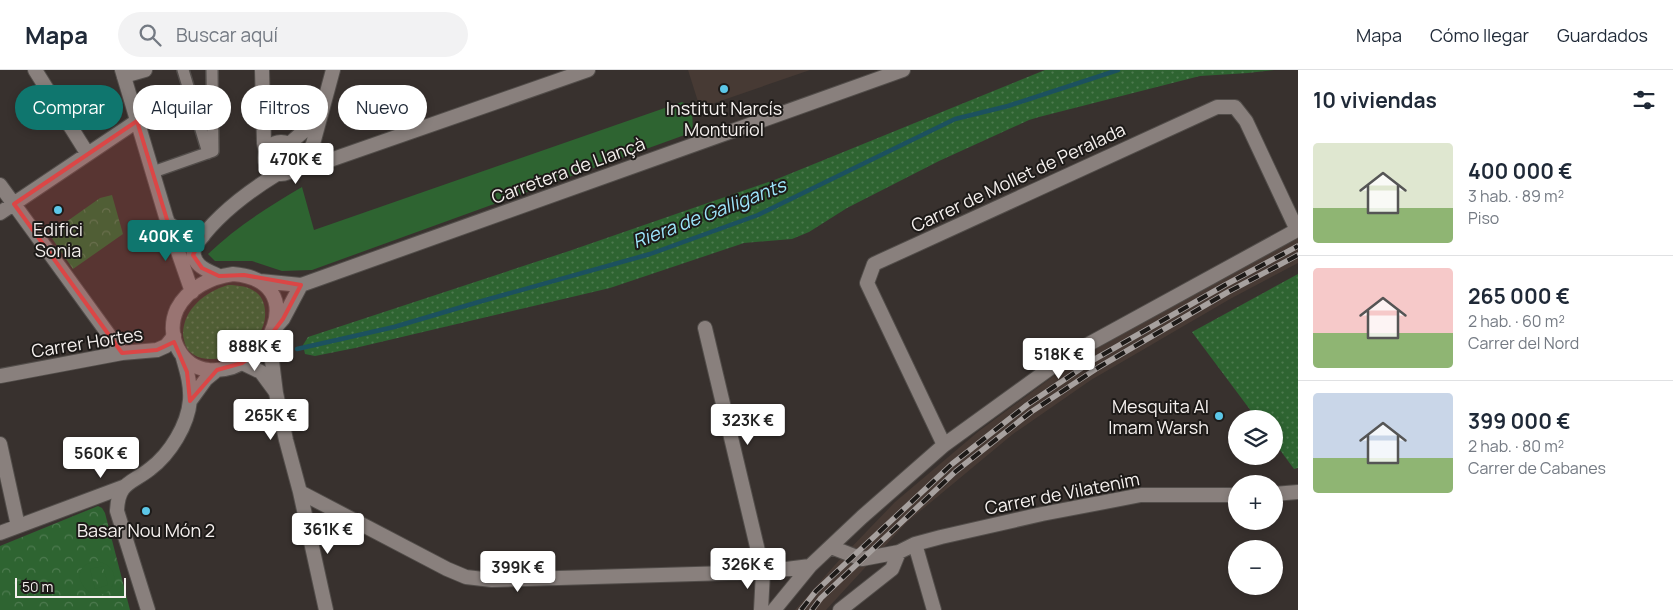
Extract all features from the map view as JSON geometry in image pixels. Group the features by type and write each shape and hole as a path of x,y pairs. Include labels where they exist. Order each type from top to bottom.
{"street":[{"path":"35,70 87,153"},
{"path":"133,107 123,73 145,70"},
{"path":"183,70 208,153"},
{"path":"153,172 213,151 212,70"},
{"path":"262,70 264,143 267,166 277,174"},
{"path":"328,88 333,70"},
{"path":"294,167 333,160 588,70"},
{"name":"Carretera de Llançà","path":"260,280 301,285 904,70"},
{"name":"Carrer de Mollet de Peralada","path":"944,444 867,283 874,264 1216,107 1235,108 1246,121 1298,230"},
{"path":"0,213 133,124"},
{"path":"140,130 168,223 192,292"},
{"path":"288,144 304,130"},
{"path":"219,276 202,268 195,261 193,255 194,248 227,211 248,193 277,174 282,174 294,167 308,154 316,130"},
{"path":"266,153 275,144 280,142 288,144 296,152 294,167"},
{"path":"0,185 122,353"},
{"path":"168,223 186,234 203,236"},
{"path":"774,610 810,566 944,444 1067,356 1298,230"},
{"path":"0,533 123,487 151,468 176,441 190,401 190,384 183,358 176,345 174,336 177,310 199,286 219,276 244,275 260,280 275,298 277,306 272,333 276,394 326,610"},
{"path":"183,358 202,368 217,370 242,363 257,353 283,319 301,285"},
{"path":"705,328 763,572 761,610"},
{"name":"Carrer Hortes","path":"0,376 122,353 157,350 166,346 174,336"},
{"path":"242,363 261,372 270,382 276,394"},
{"path":"190,401 206,379 217,370"},
{"path":"0,444 18,526"},
{"path":"123,487 117,502 117,511 148,610"},
{"path":"298,487 447,569 466,577 492,580 763,572 810,566"},
{"path":"1283,493 1298,492"},
{"name":"Carrer de Vilatenim","path":"831,547 862,560 899,552 915,544 1042,514 1141,495 1228,496"},
{"path":"89,499 102,500 111,504 117,511"},
{"path":"915,544 934,610"},
{"path":"840,610 892,569 899,552"}],"highlighted area":[{"path":"137,121 168,223 186,234 203,236 193,255 202,268 219,276 244,275 301,285 283,319 257,353 242,363 217,370 190,401 187,372 174,342 157,350 122,353 14,204"}],"shaded area":[{"name":"Institut Narcís Monturiol","path":"688,70 810,70 700,108"},
{"path":"1298,236 1298,263 1230,299 1091,380 1013,434 907,522 826,610 795,610 842,557 895,502 979,431 1070,364 1221,277"}],"green space":[{"path":"1045,70 1274,70 1200,76 1029,120 939,161 847,208 809,232 792,239 744,243 610,288 355,348 315,356 305,354 303,345 308,337 569,251 777,179"},
{"path":"682,102 692,107 693,132 312,270 282,271 252,261 215,261 208,254 253,218 302,187 314,230"},
{"path":"112,195 123,234 73,269 49,234 100,198"},
{"path":"1298,274 1298,468 1294,469 1283,454 1283,410 1250,410 1192,332"},
{"path":"228,285 243,286 260,296 265,308 262,329 245,348 234,354 209,359 197,356 188,350 185,343 183,335 187,317 204,297"},
{"path":"98,506 105,513 130,610 0,610 0,546"},
{"path":"95,561 109,566 114,574 111,588 104,594 89,591 80,579 80,572 85,566","holes":["103,566 108,585 95,589 90,569"]}],"waterway":[{"name":"Riera de Galligants","path":"297,349 394,327 650,254 758,215 955,119 1008,106 1118,70"}],"railway":[{"path":"801,610 816,591 952,464 1027,405 1095,359 1298,246"},
{"path":"812,610 821,598 956,471 1031,412 1099,367 1228,292 1298,255"}],"place":[{"name":"Institut Narcís Monturiol","path":"724,89"},
{"name":"Edifici Sonia","path":"58,210"},
{"name":"Mesquita Al Imam Warsh","path":"1219,416"},
{"name":"Basar Nou Món 2","path":"146,511"}]}
